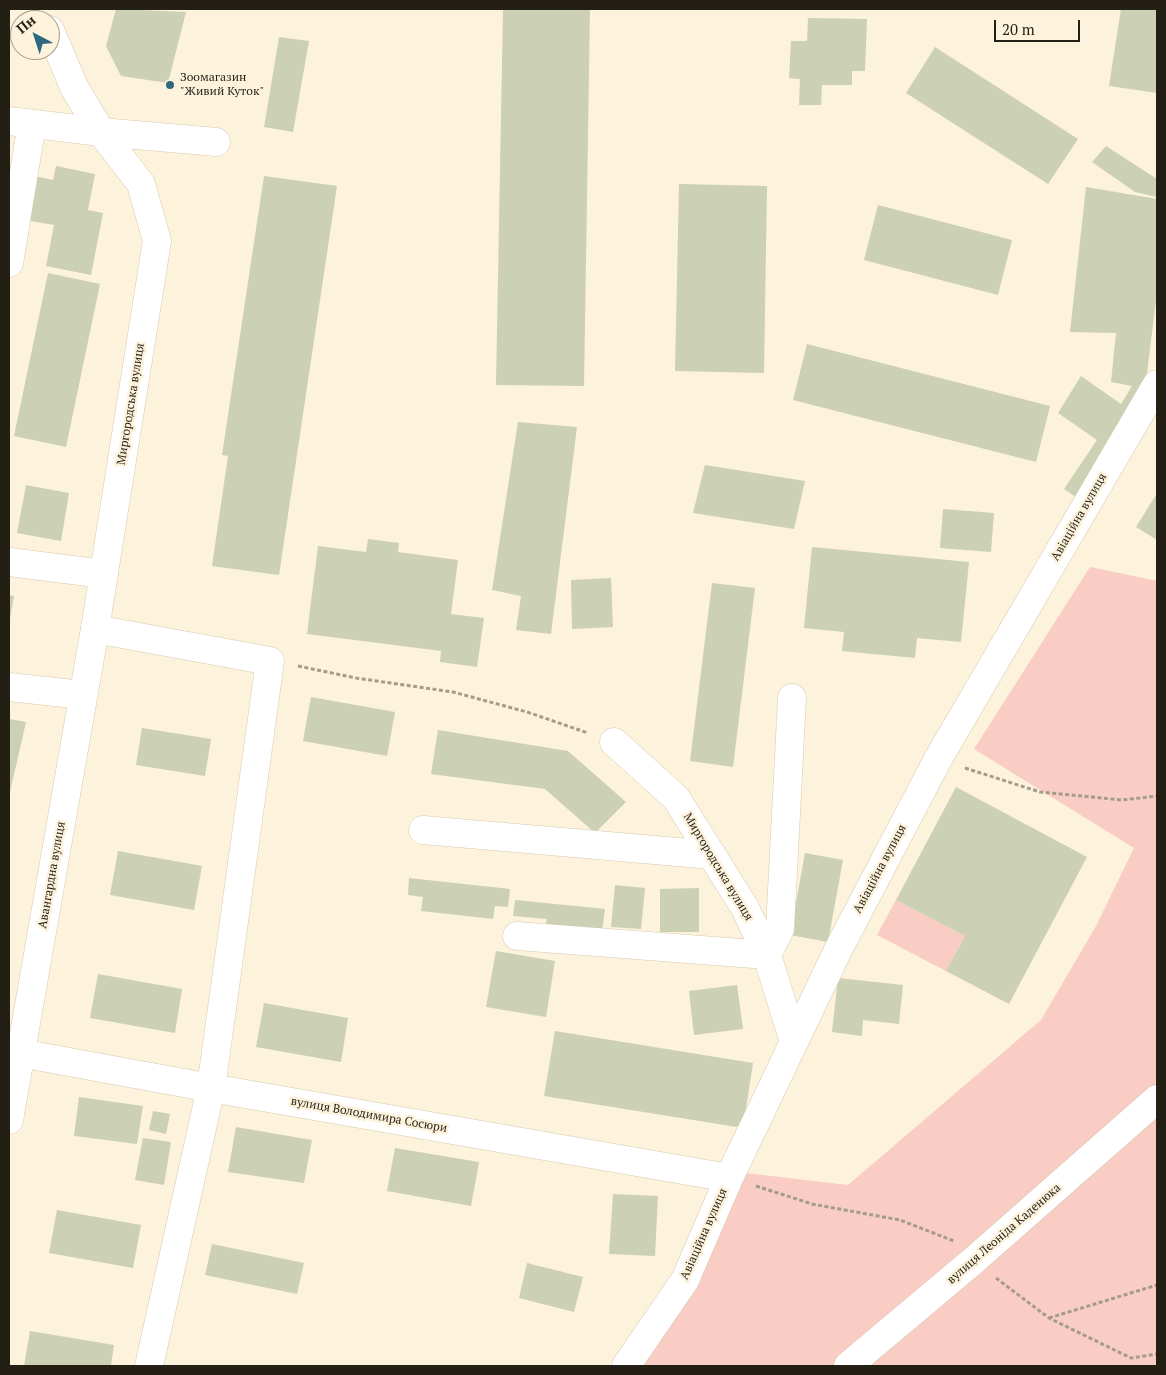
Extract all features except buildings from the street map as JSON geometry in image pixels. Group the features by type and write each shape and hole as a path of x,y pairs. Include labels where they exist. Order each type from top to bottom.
{"street":[{"name":"Миргородська вулиця","path":"60,54 74,87 101,132 141,184 157,241 95,629"},
{"path":"9,263 20,122 101,132 216,142"},
{"name":"Авіаційна вулиця","path":"626,1366 685,1280 729,1178 839,948 938,759 1157,384"},
{"path":"9,562 104,574"},
{"path":"95,629 270,661 211,1088 149,1366"},
{"name":"Авангардна вулиця","path":"9,1120 15,1052 95,629"},
{"path":"9,687 83,696"},
{"path":"517,936 768,955 780,928 792,698"},
{"name":"Миргородська вулиця","path":"614,742 676,798 745,908 768,955 794,1042"},
{"path":"423,830 712,855"},
{"name":"вулиця Володимира Сосюри","path":"15,1052 729,1178"},
{"name":"вулиця Леоніда Каденюка","path":"848,1366 973,1261 1157,1099"}],"path":[{"path":"270,661 356,678 453,692 527,712 614,742"},
{"path":"938,759 1040,792 1122,800 1157,796"},
{"path":"729,1178 812,1204 900,1220 957,1242 973,1261 1049,1318 1131,1358 1157,1354"},
{"path":"1049,1318 1157,1285"}],"shaded area":[{"path":"1090,567 1157,581 1157,1366 634,1366 737,1172 848,1185 1041,1020 1096,926 1134,848 974,749"},
{"path":"896,900 965,936 946,971 877,935"}],"place":[{"name":"Зоомагазин \"Живий Куток\"","path":"170,85"}]}
